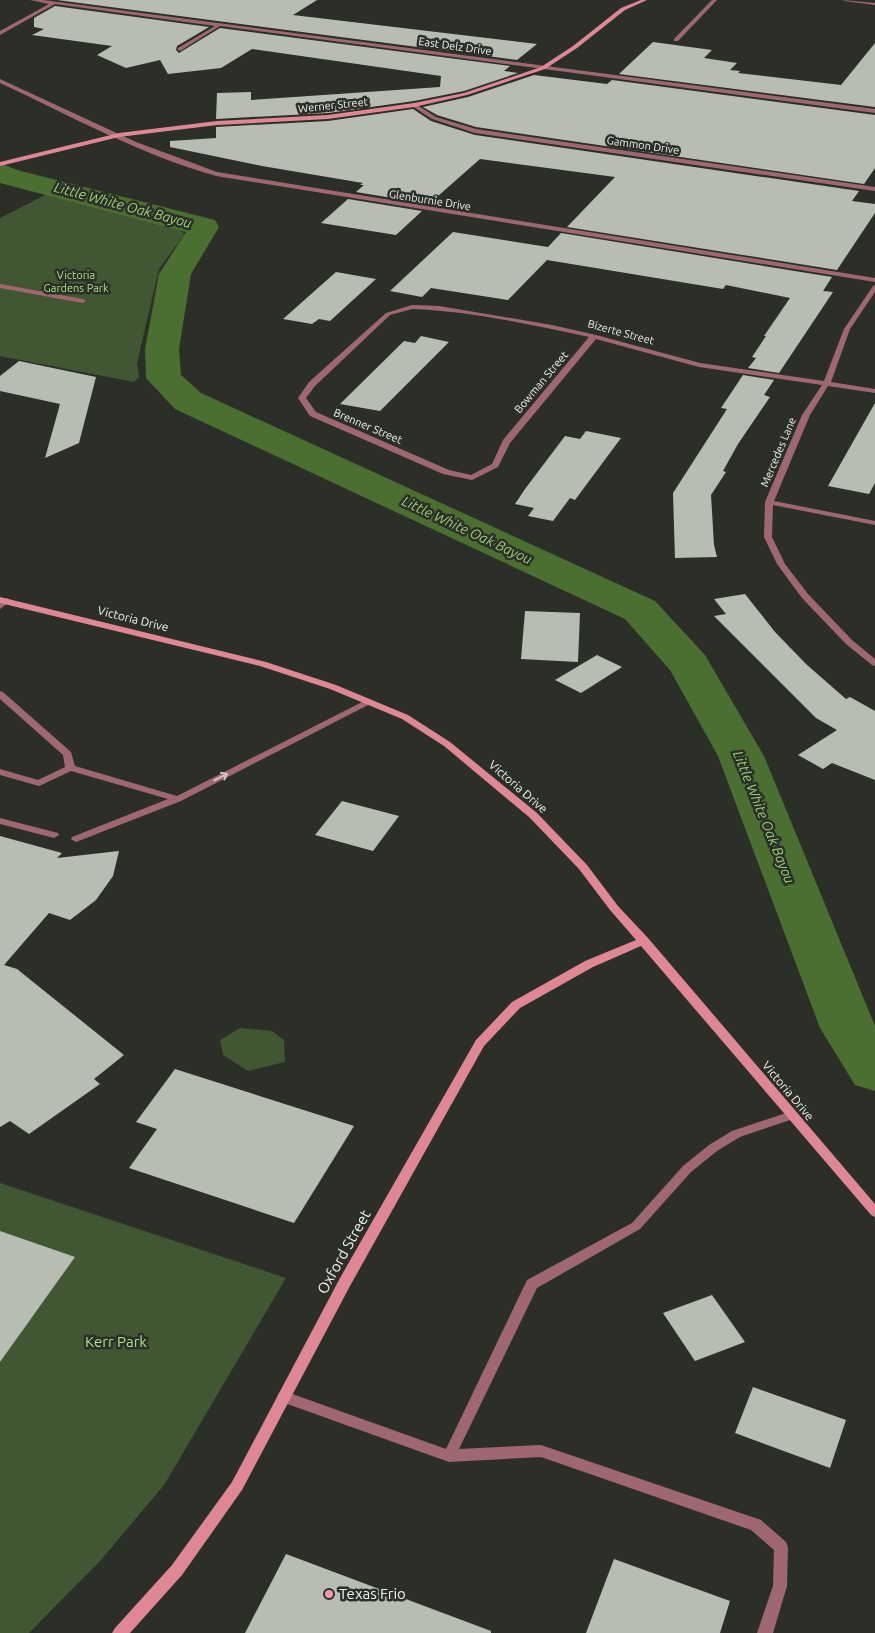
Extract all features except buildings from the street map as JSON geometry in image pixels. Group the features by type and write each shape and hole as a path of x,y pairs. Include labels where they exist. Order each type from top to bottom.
{"street":[{"name":"East Delz Drive","path":"32,0 875,112"},
{"name":"Werner Street","path":"0,164 118,134 217,123 328,117 414,105 465,94 543,68 576,47 623,9 645,0"},
{"path":"676,40 715,0"},
{"path":"845,0 875,4"},
{"path":"0,32 54,3"},
{"path":"180,49 219,25"},
{"name":"Glenburnie Drive","path":"0,81 187,166 241,179 875,280"},
{"name":"Gammon Drive","path":"414,105 434,118 475,131 875,189"},
{"path":"0,286 83,301"},
{"name":"Mercedes Lane","path":"875,287 848,329 827,383 806,415 769,502 768,537 781,564 806,596 849,642 875,663"},
{"name":"Bizerte Street","path":"369,332 388,314 412,307 440,308 594,336 699,365 875,391"},
{"name":"Brenner Street","path":"369,332 312,384 302,398 313,414 446,472 472,478 495,465 506,442"},
{"name":"Bowman Street","path":"506,442 594,336"},
{"path":"769,502 875,523"},
{"name":"Victoria Drive","path":"2,602 263,664 333,686 405,717 447,744 526,809 584,867 644,941 875,1212"},
{"path":"0,694 68,754 70,768"},
{"path":"76,839 178,799 369,702"},
{"path":"0,772 39,783 70,768 178,799"},
{"path":"0,821 54,836"},
{"name":"Oxford Street","path":"120,1633 177,1570 237,1486 345,1282 480,1043 516,1005 556,980 644,941"},
{"path":"449,1456 532,1284 636,1226 687,1169 713,1148 736,1134 792,1115"},
{"path":"284,1397 449,1456 541,1451 756,1525 781,1547 780,1586 765,1633"}],"green space":[{"name":"Victoria Gardens Park","path":"47,194 172,226 183,232 184,235 159,269 137,363 139,377 134,382 0,356 0,218"},
{"path":"240,1028 272,1031 284,1040 285,1062 248,1071 223,1055 220,1040"},
{"name":"Kerr Park","path":"0,1183 286,1278 164,1485 101,1560 29,1633 0,1633"}],"waterway":[{"name":"Little White Oak Bayou","path":"0,172 7,176 204,227 175,274 162,349 164,378 188,401 640,610 689,664 741,756 848,1028 875,1071"}],"place":[{"name":"Texas Frio","path":"329,1594"}]}
